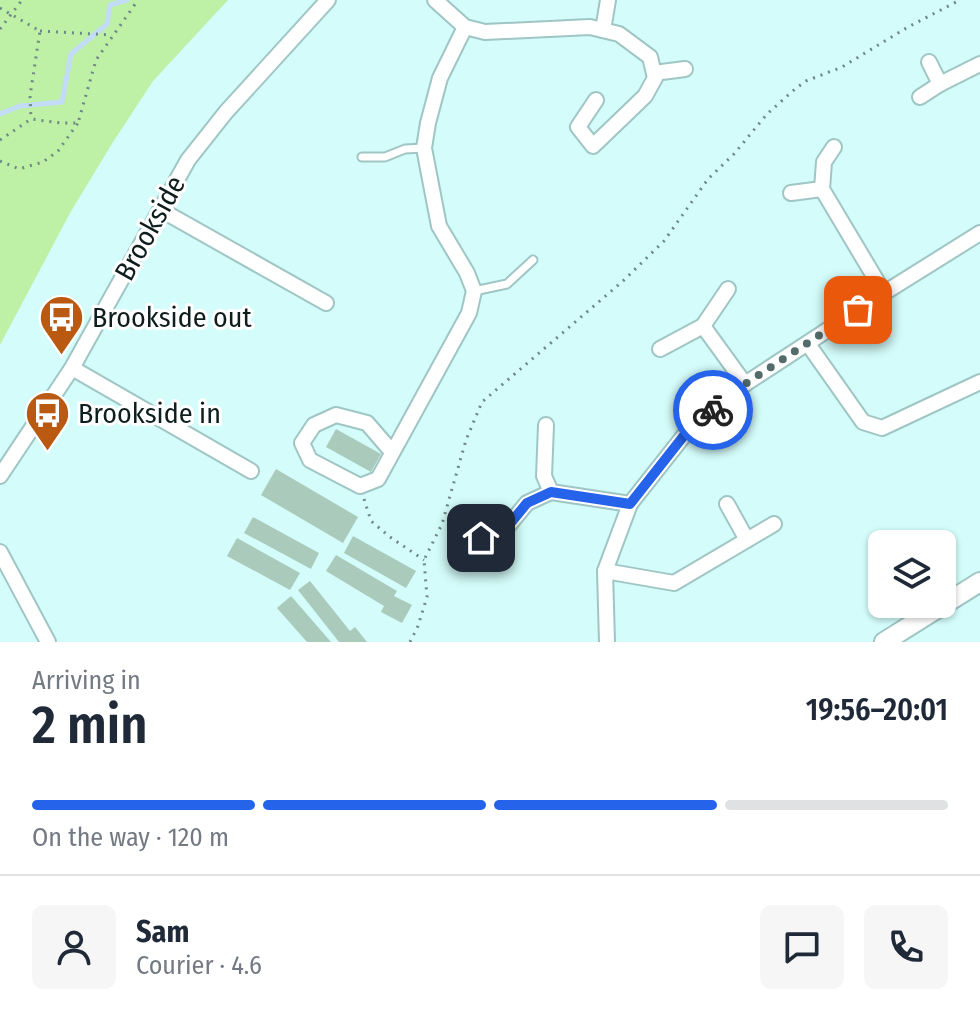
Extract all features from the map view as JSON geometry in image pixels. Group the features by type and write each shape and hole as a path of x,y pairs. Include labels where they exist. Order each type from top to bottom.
{"main road":[{"path":"884,642 980,582"}],"street":[{"name":"Brookside","path":"0,476 72,368 188,160 226,112 328,0"},
{"path":"435,0 465,27 485,32 590,27 619,34 650,57 655,78 645,96 593,146 578,127 596,100"},
{"path":"603,30 608,0"},
{"path":"392,452 367,423 336,415 314,425 302,443 310,460 360,486 378,479 469,313 474,291 439,226 424,148 440,78 465,27"},
{"path":"929,62 940,84"},
{"path":"920,97 980,64"},
{"path":"654,73 685,69"},
{"path":"834,147 824,162 822,189 884,293"},
{"path":"791,193 822,189"},
{"path":"161,210 326,303"},
{"path":"603,641 605,571 630,504 686,433 745,384 980,233"},
{"path":"660,349 703,326 728,289"},
{"path":"703,326 745,384"},
{"path":"808,344 863,422 882,428 980,382"},
{"path":"72,368 251,471"},
{"path":"546,425 544,476 551,492"},
{"path":"481,538 504,531 527,503 551,492 630,504"},
{"path":"727,504 747,540"},
{"path":"605,571 674,583 774,524"},
{"path":"0,552 48,642"}],"lane":[{"path":"362,157 385,157 405,149 424,148"},
{"path":"474,291 507,284 533,260"}],"path":[{"path":"0,29 22,0"},
{"path":"0,161 19,169 43,162 58,151 78,123 96,60 138,0"},
{"path":"410,642 427,597 424,560 442,524 466,440 482,402 623,281 664,241 708,179 734,154 767,114 795,89 806,81 842,67 960,0"},
{"path":"0,8 40,31 113,35"},
{"path":"31,119 30,96 40,31"},
{"path":"0,140 31,119 78,123"},
{"path":"360,486 371,521 424,560"}],"green space":[{"path":"0,0 228,0 153,81 70,213 0,345"}],"building":[{"path":"336,429 381,454 371,472 326,447"},
{"path":"276,469 358,517 343,543 261,495"},
{"path":"253,517 319,553 311,569 244,533"},
{"path":"353,536 416,571 406,588 344,553"},
{"path":"237,538 300,573 290,590 227,556"},
{"path":"336,555 397,591 394,596 412,605 402,623 381,612 384,606 326,571"},
{"path":"310,581 350,631 355,627 367,642 339,642 298,590"},
{"path":"291,596 331,642 307,642 277,608"}],"waterway":[{"path":"0,114 20,106 62,102 71,54 107,24 110,5 127,0"}],"way so far":[{"path":"713,410 745,384 858,310"}],"place":[{"name":"Brookside out","path":"61,356"},
{"name":"Brookside in","path":"47,452"}],"route":[{"path":"481,538 504,531 527,503 551,492 630,504 686,433 713,410"}]}
